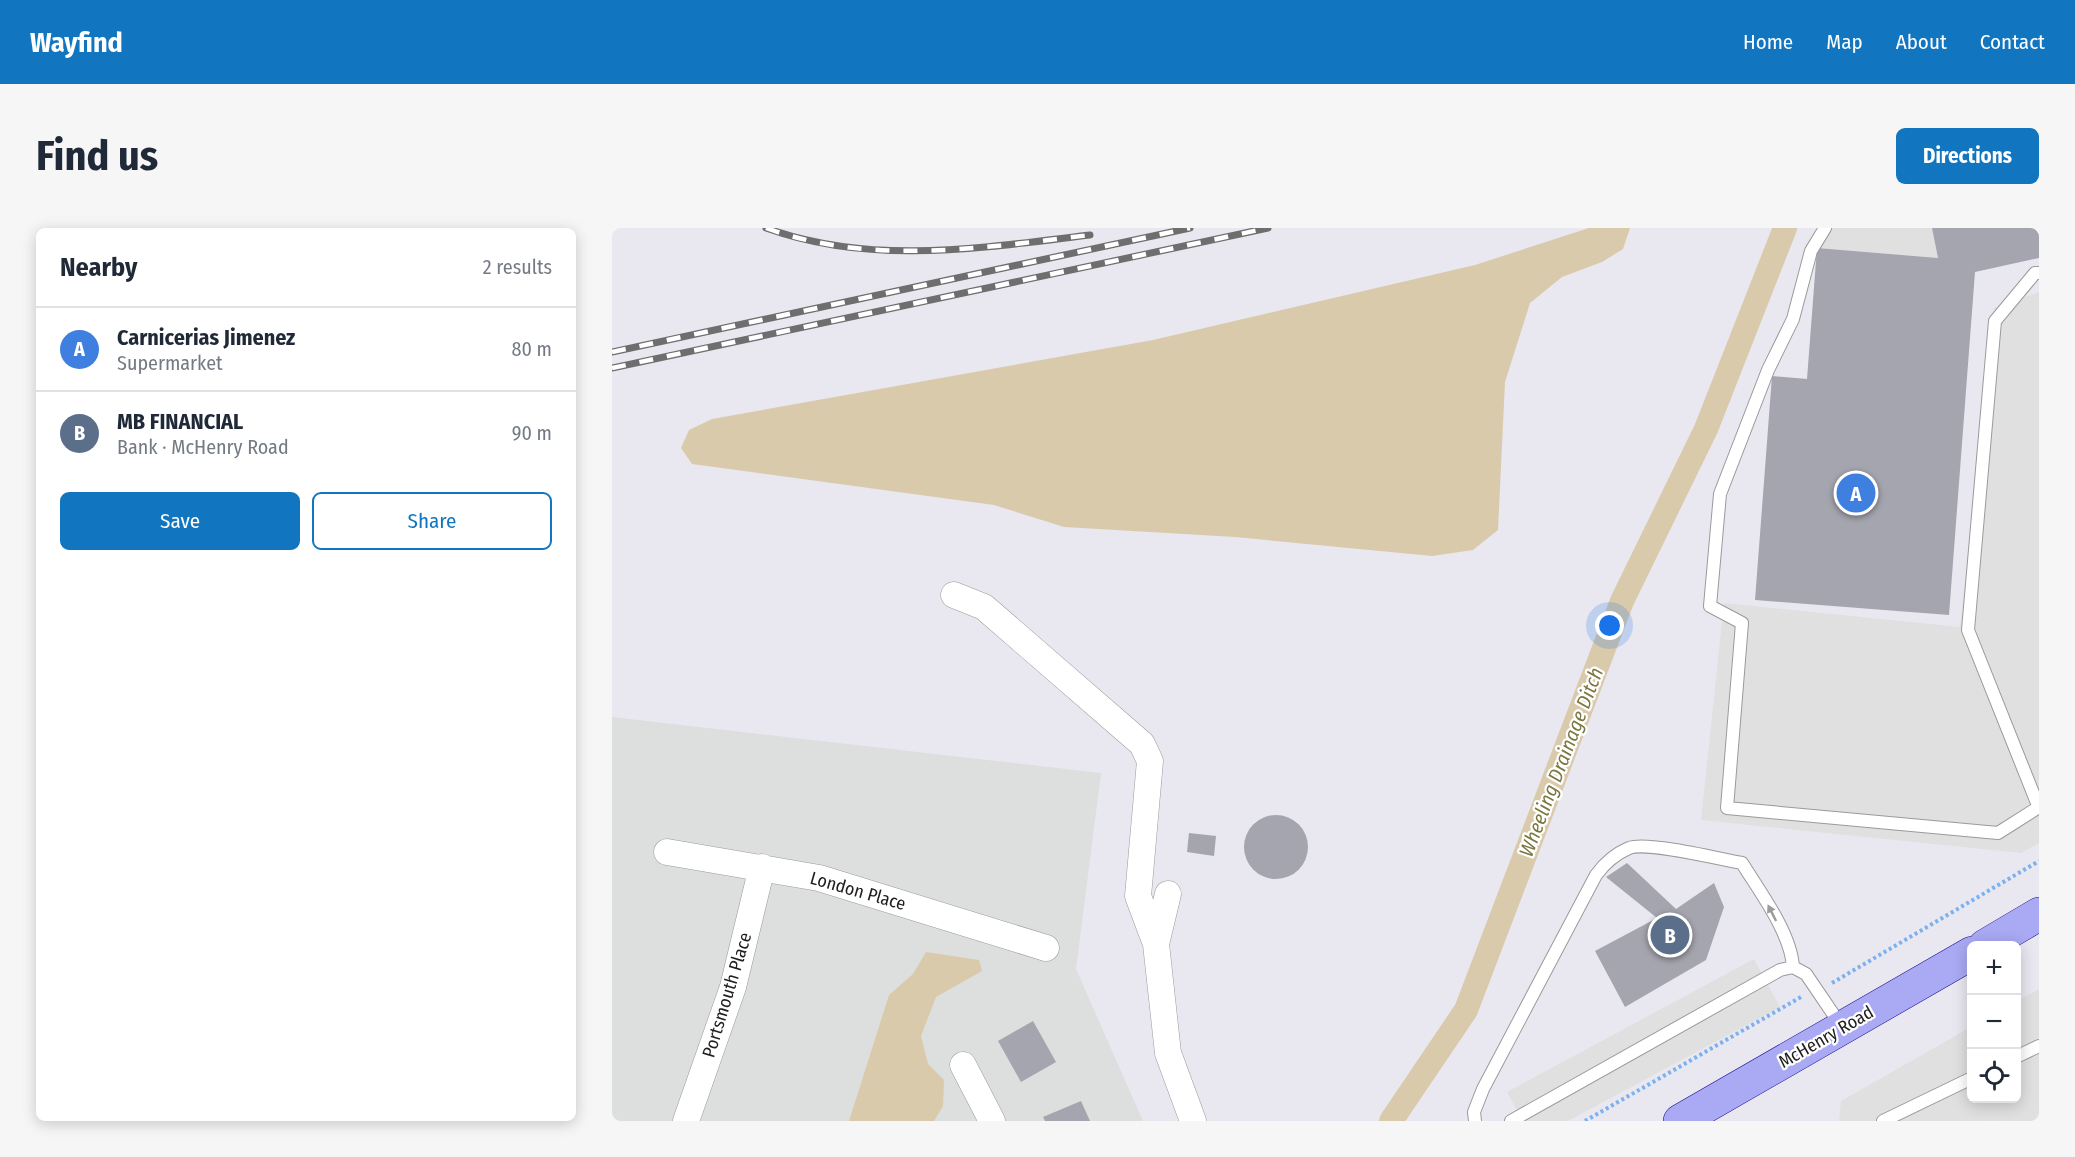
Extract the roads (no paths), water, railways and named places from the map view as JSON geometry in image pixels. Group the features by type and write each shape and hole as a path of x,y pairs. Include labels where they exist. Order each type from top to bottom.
{"main road":[{"path":"1992,941 2038,916"},
{"name":"McHenry Road","path":"1680,1121 1967,955"}],"street":[{"path":"954,595 984,607 1142,744 1150,768 1138,896 1156,944 1168,1053 1192,1121"},
{"name":"London Place","path":"667,852 819,878 1046,948"},
{"name":"Portsmouth Place","path":"686,1121 733,987 762,867"},
{"path":"1156,944 1168,894"},
{"path":"963,1065 992,1121"}],"lane":[{"path":"1824,228 1810,251 1792,319 1768,370 1720,494 1710,606 1742,623 1727,808 1998,833 2039,808 1968,630 1995,321 2035,273 2039,273"},
{"path":"1476,1121 1474,1112 1483,1089 1604,864 1630,848 1649,847 1742,863 1768,904 1792,953 1793,967"},
{"path":"1511,1121 1780,970 1793,967 1806,974 1843,1027"},
{"path":"2021,1055 2039,1046"},
{"path":"1883,1121 1967,1080"}],"waterway":[{"name":"Wheeling Drainage Ditch","path":"1391,1121 1466,1010 1622,601 1706,429 1785,228"}],"railway":[{"path":"766,228 806,240 846,247 926,251 967,249 1090,235"},
{"path":"612,352 1190,228"},
{"path":"612,368 1268,228"}],"place":[{"name":"Carnicerias Jimenez","path":"1856,493"},
{"name":"MB FINANCIAL","path":"1670,935"}]}
